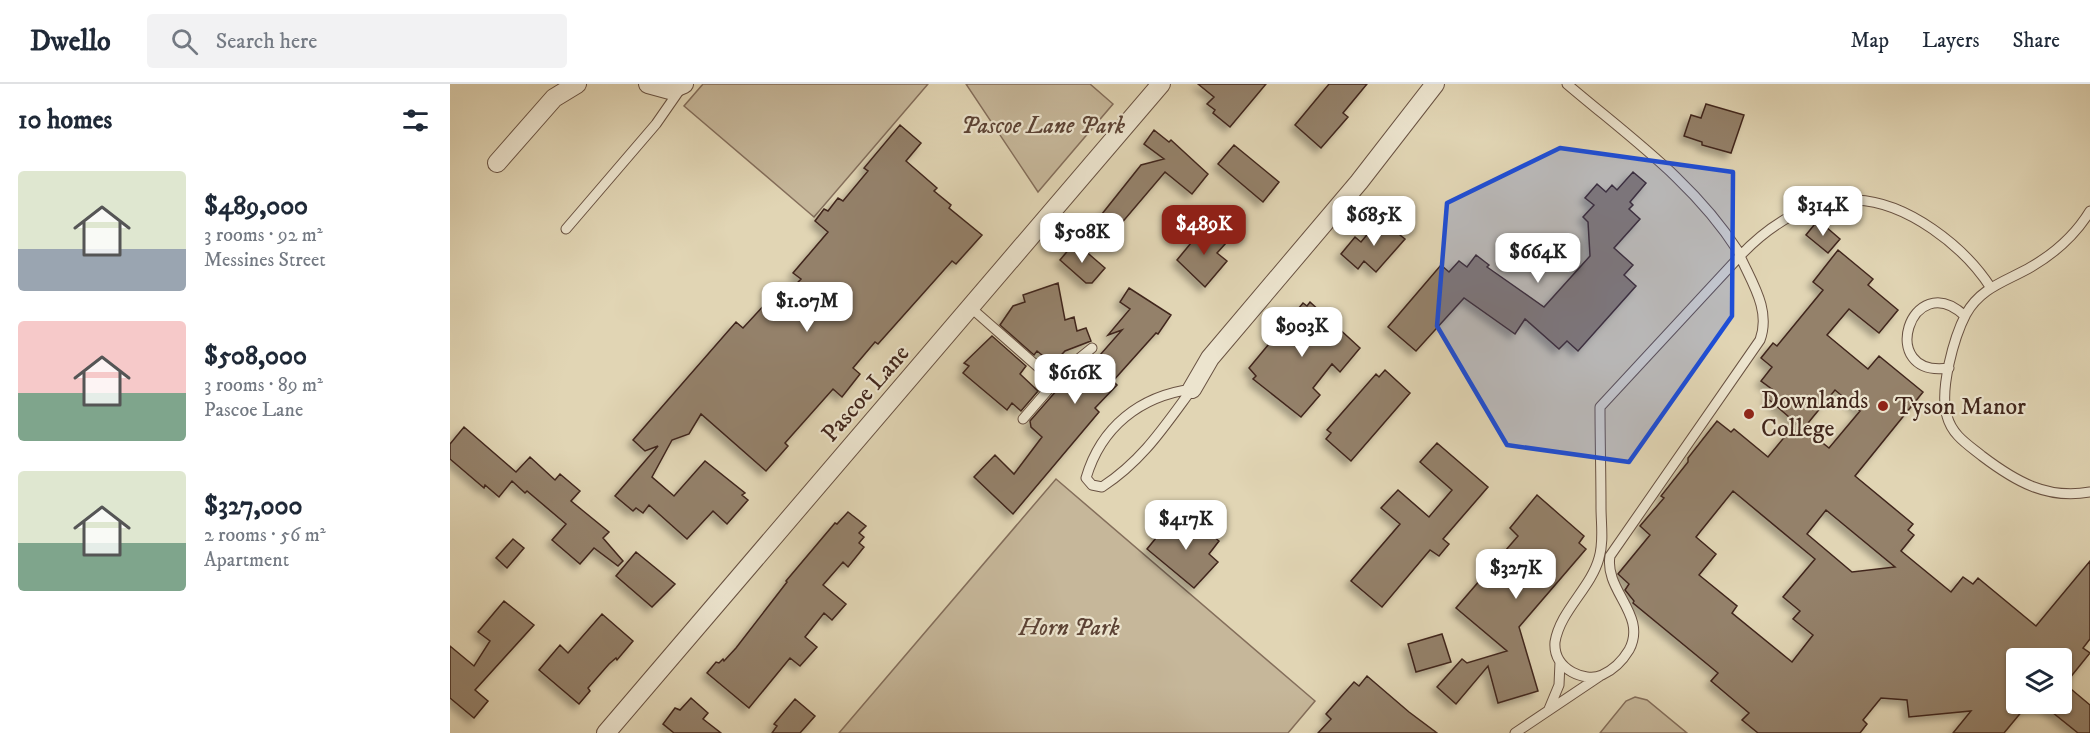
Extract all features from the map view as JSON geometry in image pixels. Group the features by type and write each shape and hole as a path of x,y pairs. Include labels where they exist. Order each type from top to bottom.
{"street":[{"path":"497,163 554,98 577,84"},
{"path":"648,84 670,90 683,85"},
{"name":"Pascoe Lane","path":"606,733 1161,84"},
{"path":"1192,389 1210,358 1359,182 1435,84"}],"lane":[{"path":"1515,733 1620,662 1631,646 1632,619 1609,572 1610,556 1760,340 1765,320 1762,306 1740,256 1724,230 1694,193 1567,84"},
{"path":"566,229 656,124 683,85"},
{"path":"1602,675 1575,674 1560,662 1555,653 1558,632 1594,572 1601,549 1600,407 1740,256 1764,233 1792,216 1824,204 1857,200 1879,204 1935,230 1962,250 1991,288"},
{"path":"2090,211 2074,232 2046,258 1991,288 1973,303 1965,316 1946,382 1946,413 1952,428 1963,442 2025,485 2054,493 2090,492"},
{"path":"1949,368 1930,368 1914,358 1906,342 1909,323 1919,310 1935,303 1951,305 1965,316"},
{"path":"970,307 1055,382"},
{"path":"1023,419 1055,382 1092,348"},
{"path":"1192,389 1148,448 1128,470 1102,487 1092,485 1086,478 1099,446 1125,416 1165,393 1192,389"},
{"path":"1548,711 1559,685 1560,662"}],"highlighted area":[{"path":"1560,148 1733,172 1732,316 1629,462 1507,445 1437,326 1447,203"}],"green space":[{"path":"703,84 928,84 814,217 684,106"},
{"name":"Pascoe Lane Park","path":"966,84 1090,84 1113,104 1038,192"},
{"name":"Horn Park","path":"1056,479 1315,701 1288,733 839,733"},
{"path":"1635,697 1647,700 1687,733 1600,733 1626,701"}],"building":[{"path":"1198,84 1266,84 1230,127 1213,113 1215,110 1207,104 1214,97"},
{"path":"1329,84 1367,84 1343,113 1348,117 1321,148 1295,125"},
{"path":"1706,104 1744,115 1731,153 1702,145 1702,142 1684,136 1691,115 1701,118"},
{"path":"900,125 921,143 906,161 937,188 934,191 951,205 949,208 982,235 956,264 952,261 878,344 875,342 853,368 860,374 842,397 833,389 785,443 788,446 766,471 701,414 689,434 672,440 652,477 674,496 705,461 745,493 742,495 748,500 727,524 713,511 687,539 649,505 643,513 636,508 633,511 615,496 658,446 645,451 633,440 736,322 743,328 767,302 773,308 801,279 793,273 828,232 815,221 824,209 828,211 838,198 843,201 868,171 864,168"},
{"path":"1154,130 1169,142 1171,140 1208,174 1192,194 1165,172 1114,232 1098,219 1141,165 1164,159 1144,144"},
{"path":"1234,145 1279,182 1263,202 1218,164"},
{"path":"1633,172 1646,183 1630,202 1633,205 1629,209 1640,219 1614,248 1633,265 1624,275 1636,286 1578,351 1567,341 1559,349 1525,319 1515,334 1464,298 1416,351 1388,327 1441,265 1449,272 1459,261 1467,267 1476,255 1489,265 1487,267 1544,307 1590,256 1588,222 1583,217 1594,205 1585,198 1597,184 1606,192 1612,185 1617,190"},
{"path":"1380,219 1405,239 1376,272 1364,261 1358,269 1341,254 1355,237 1361,242"},
{"path":"1818,220 1840,239 1828,253 1806,235"},
{"path":"1205,226 1226,243 1217,253 1227,261 1205,287 1177,260"},
{"path":"1075,242 1105,268 1092,283 1086,283 1060,260"},
{"path":"1838,250 1873,279 1868,285 1898,310 1879,333 1849,309 1827,335 1868,369 1879,356 1923,392 1855,476 1913,524 1908,530 1914,535 1901,551 1951,592 1963,577 1973,584 1978,578 2036,626 2090,561 2090,639 2083,648 2090,653 2072,675 2072,648 2006,648 2006,714 2020,714 2004,733 1953,733 1971,711 1909,717 1907,700 1881,698 1863,720 1867,724 1860,733 1758,733 1742,720 1749,713 1711,681 1718,673 1633,603 1634,601 1625,590 1629,584 1618,574 1650,535 1640,526 1664,498 1661,496 1717,421 1731,432 1734,429 1768,457 1796,423 1767,398 1773,390 1761,381 1772,367 1761,358 1773,343 1777,346 1823,290 1813,282","holes":["1835,390 1860,411 1829,448 1804,428","1733,491 1815,559 1783,597 1800,611 1793,619 1813,635 1792,662 1732,613 1737,606 1699,575 1716,554 1696,537","1826,510 1895,567 1852,572 1807,534"]},
{"path":"1058,283 1065,320 1074,317 1077,331 1086,328 1091,341 1065,351 1053,364 1037,351 1034,355 1000,325 1013,306 1025,302 1023,295"},
{"path":"1129,288 1171,315 1158,334 1156,333 1113,381 1117,385 1095,408 1099,412 1013,514 974,477 995,455 1014,474 1042,437 1031,427 1030,421 1064,382 1071,388 1122,330 1108,335 1130,309 1120,302"},
{"path":"1310,302 1360,348 1340,372 1332,364 1313,388 1320,395 1301,417 1253,379 1256,376 1249,368 1303,303 1307,306"},
{"path":"992,336 1026,366 1020,374 1038,391 1021,411 1012,403 1007,410 963,373 969,366 964,363"},
{"path":"1385,370 1410,393 1351,461 1326,439 1331,433 1327,430 1376,374 1379,377"},
{"path":"464,427 516,472 530,457 555,480 560,474 580,491 571,501 609,532 603,538 623,561 618,566 594,548 580,564 552,540 566,524 527,491 525,493 512,481 499,497 485,485 484,488 450,459 450,444"},
{"path":"1437,443 1488,487 1443,539 1449,544 1439,556 1430,550 1382,607 1351,581 1400,524 1381,508 1398,490 1429,517 1452,490 1420,462"},
{"path":"1537,495 1584,536 1579,543 1586,549 1519,627 1538,691 1498,703 1488,666 1456,704 1437,687 1462,659 1467,663 1507,651 1456,608 1518,536 1510,528"},
{"path":"848,512 866,526 859,533 864,537 859,543 864,547 848,567 843,562 823,585 846,604 832,620 824,613 805,637 817,647 800,666 790,658 749,708 707,673 716,662 719,663 723,659 724,661 736,648 786,581 835,523 837,524"},
{"path":"1194,520 1219,541 1209,554 1218,562 1194,588 1147,549 1170,521 1184,531"},
{"path":"513,539 524,548 507,568 496,558"},
{"path":"636,552 675,584 652,607 616,576"},
{"path":"504,601 534,625 475,690 488,701 474,718 450,698 450,646 474,666 490,641 478,632"},
{"path":"602,614 633,641 588,688 590,691 579,704 539,670 560,645 568,653"},
{"path":"1442,634 1451,662 1416,672 1408,644"},
{"path":"1367,676 1437,733 1318,733 1331,719 1326,714 1354,682 1359,686"},
{"path":"2072,690 2090,705 2090,733 2078,733 2054,714 2072,714"},
{"path":"691,698 708,713 703,719 721,733 674,733 663,724 675,708 680,710"},
{"path":"795,699 815,716 800,733 772,733 777,726 774,724"}],"place":[{"name":"Tyson Manor","path":"1883,406"},
{"name":"Downlands College","path":"1749,414"}]}
